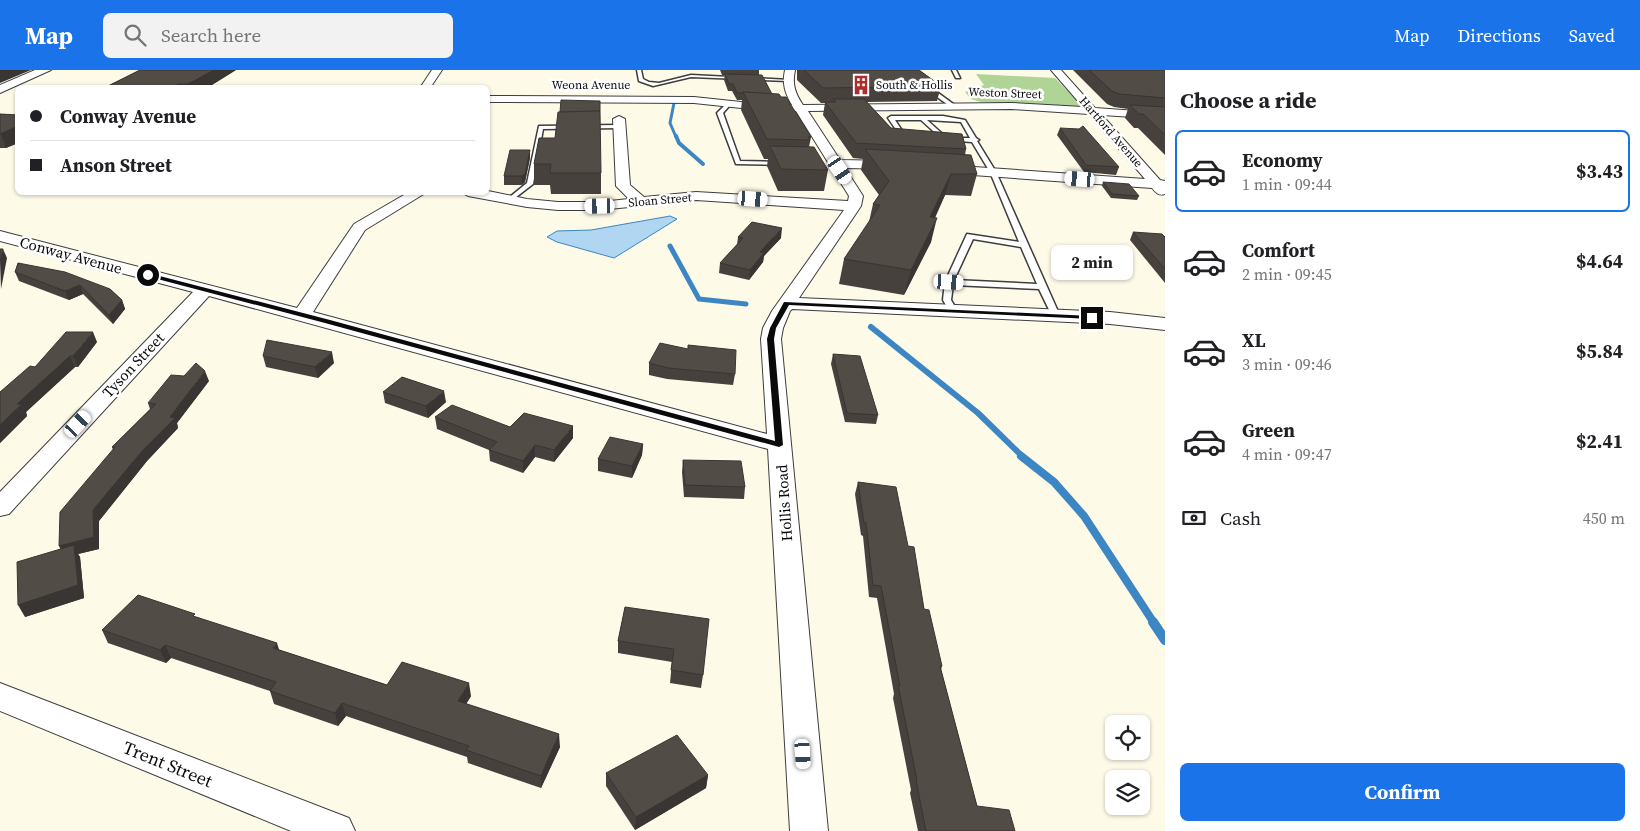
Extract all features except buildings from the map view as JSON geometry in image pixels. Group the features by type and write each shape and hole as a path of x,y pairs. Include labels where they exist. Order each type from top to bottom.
{"street":[{"path":"0,89 45,70"},
{"path":"25,85 58,70"},
{"path":"427,85 437,70"},
{"name":"Hartford Avenue","path":"1056,70 1162,188"},
{"path":"789,75 790,94 831,164 855,193 854,206"},
{"path":"0,94 15,89"},
{"name":"Weona Avenue","path":"490,99 694,100"},
{"name":"Weston Street","path":"694,100 799,108 1012,106 1165,116"},
{"path":"619,123 623,186 640,201"},
{"path":"831,164 908,166"},
{"path":"936,168 1162,188"},
{"path":"302,315 359,227 415,195"},
{"name":"Sloan Street","path":"483,195 537,204 577,206 672,197 717,197 854,206"},
{"name":"Hollis Road","path":"809,831 771,339 773,328 786,304 854,206"},
{"name":"Conway Avenue","path":"0,236 302,315 779,445"},
{"name":"Tyson Street","path":"0,508 205,290"},
{"path":"786,304 1056,316 1165,324"},
{"name":"Trent Street","path":"0,697 336,831"}],"lane":[{"path":"639,70 641,80 648,85 656,85 677,78 691,76 789,75"},
{"path":"954,70 958,77"},
{"path":"928,88 953,106"},
{"path":"728,104 720,113 738,163 792,164"},
{"path":"877,108 891,118 903,136 912,137"},
{"path":"891,118 943,118 962,121 976,140 987,166 993,172 1056,316"},
{"path":"922,118 945,139"},
{"path":"509,200 530,184 541,127 619,123"},
{"path":"937,139 976,140"},
{"path":"954,312 947,300 949,282 970,236 1024,245"},
{"path":"949,282 1042,287"}],"green space":[{"path":"976,74 1055,78 1081,105 1077,107 981,102 971,99 965,92 984,85"}],"water":[{"path":"670,216 677,219 614,258 557,242 547,237 557,231 591,230"}],"waterway":[{"path":"666,99 674,103 670,123 676,137"},
{"path":"676,136 679,143 703,164"},
{"path":"670,246 699,299 746,304"},
{"path":"871,327 978,413 1023,457"},
{"path":"1021,456 1054,482 1084,516 1154,623"},
{"path":"1153,622 1165,640"}],"place":[{"name":"South & Hollis","path":"861,85"}],"route":[{"path":"148,275 779,445 771,359 771,339 773,328 786,304 1092,318"}]}
